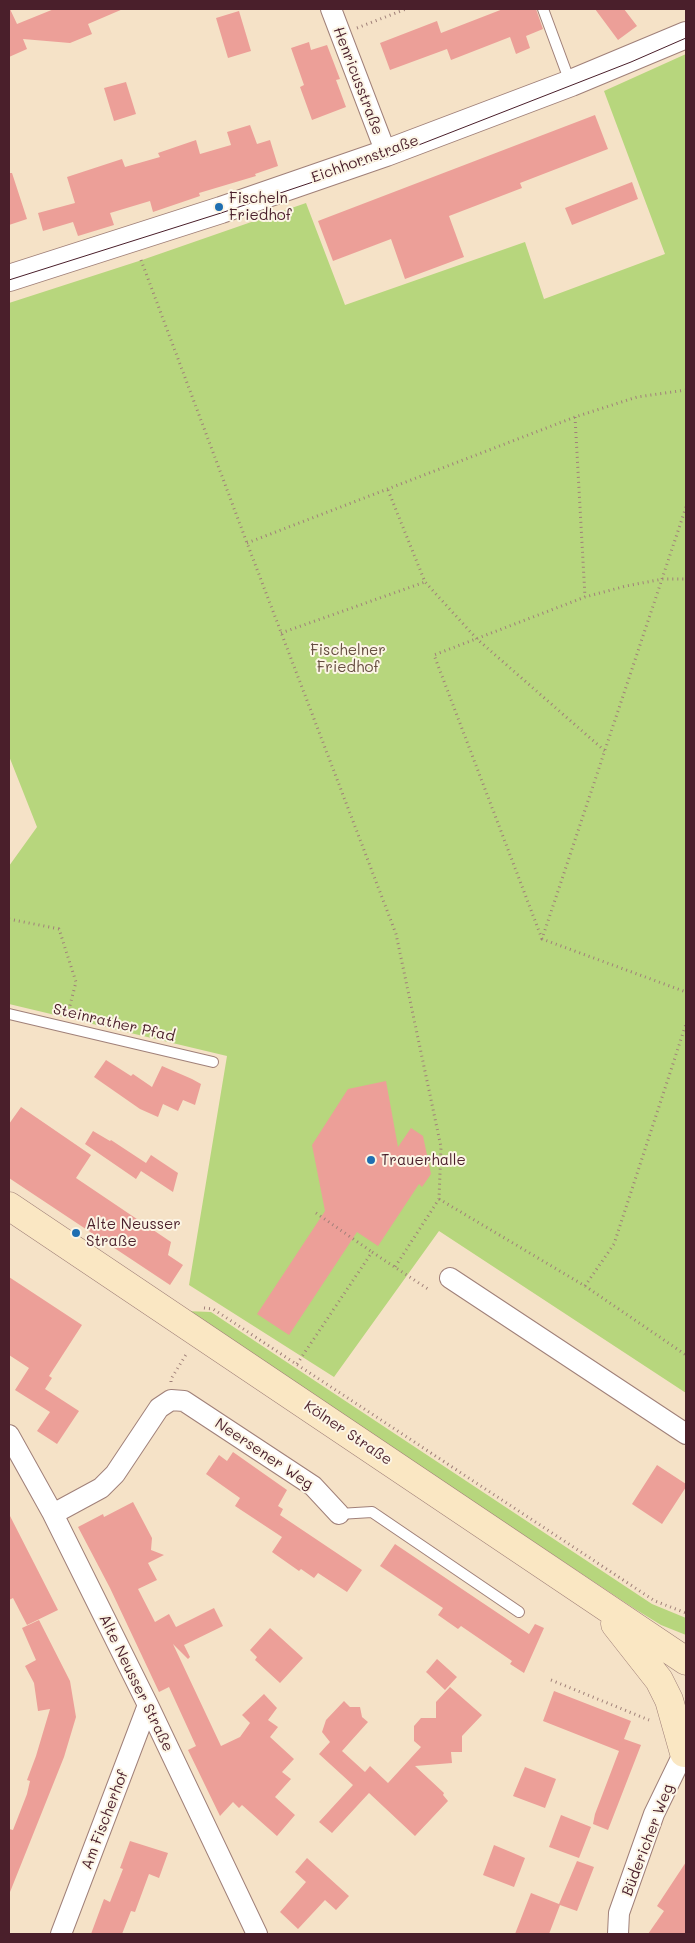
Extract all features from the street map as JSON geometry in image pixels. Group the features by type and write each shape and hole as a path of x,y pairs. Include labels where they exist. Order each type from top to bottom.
{"main road":[{"name":"Kölner Straße","path":"9,1206 197,1320 595,1600 686,1661"},
{"path":"595,1600 633,1645 659,1680 669,1700 685,1750"}],"street":[{"name":"Henricusstraße","path":"330,9 386,152"},
{"name":"Eichhornstraße","path":"9,278 134,238 386,152 571,83 686,35"},
{"path":"450,1278 686,1434"},
{"path":"53,1514 101,1488 115,1474 159,1408 170,1400"},
{"name":"Neersener Weg","path":"170,1400 184,1401 313,1486 338,1514"},
{"name":"Alte Neusser Straße","path":"9,1435 53,1514 148,1705 257,1934"},
{"name":"Am Fischerhof","path":"61,1934 148,1705"},
{"name":"Büdericher Weg","path":"618,1934 620,1913 654,1814 685,1750"}],"lane":[{"path":"543,9 571,83"},
{"name":"Steinrather Pfad","path":"9,1014 213,1062"},
{"name":"Neersener Weg","path":"338,1514 372,1512 519,1612"}],"path":[{"path":"340,34 406,9"},
{"path":"134,238 247,543 396,934 441,1147 440,1199 395,1267"},
{"path":"247,543 575,417 637,397 686,390"},
{"path":"575,417 585,597"},
{"path":"388,490 425,582 476,639 605,751"},
{"path":"542,939 686,507"},
{"path":"686,579 663,579 585,597 434,656 542,939 686,992"},
{"path":"281,633 425,582"},
{"path":"9,920 59,929 76,982 65,1027"},
{"path":"585,1286 614,1244 686,1024"},
{"path":"440,1199 585,1286 686,1355"},
{"path":"316,1213 428,1289"},
{"path":"297,1364 372,1252"},
{"path":"170,1400 171,1379 197,1320 213,1309 655,1601 686,1613"},
{"path":"551,1680 648,1719 655,1726"}],"green space":[{"name":"Fischelner Friedhof","path":"686,54 686,1393 439,1231 334,1377 189,1285 227,1056 9,1004 9,866 37,827 9,756 9,303 142,260 306,203 345,305 525,242 544,299 665,254 604,91"},
{"path":"185,1311 211,1312 652,1604 686,1618 686,1635 661,1625 635,1609"}],"building":[{"path":"9,9 17,24 54,9 123,9 88,24 92,34 70,43 23,39 27,49 9,57"},
{"path":"503,9 536,9 543,29 526,36 530,48 516,54 510,37 451,60 447,49 390,70 380,43 437,21 441,33"},
{"path":"595,9 624,9 637,26 618,40"},
{"path":"239,11 251,51 228,58 216,18"},
{"path":"309,42 311,50 327,45 340,79 336,80 346,107 312,120 300,87 304,85 291,48"},
{"path":"126,82 136,114 114,121 104,88"},
{"path":"595,115 608,149 520,183 522,188 449,216 464,257 405,279 391,239 333,261 318,221"},
{"path":"250,125 257,144 270,140 278,166 255,174 256,176 199,193 200,196 153,212 150,201 110,213 114,225 78,236 73,222 43,231 38,213 75,203 67,177 122,159 125,167 160,157 158,153 196,140 200,154 231,145 227,132"},
{"path":"9,173 12,173 27,219 9,225"},
{"path":"632,182 638,199 572,225 565,208"},
{"path":"106,1060 131,1076 133,1074 152,1087 162,1066 192,1079 201,1084 195,1105 183,1100 178,1111 163,1104 158,1117 140,1109 94,1077"},
{"name":"Trauerhalle","path":"386,1081 398,1147 411,1128 423,1136 431,1174 422,1187 419,1184 378,1246 357,1232 289,1335 257,1314 325,1211 312,1145 348,1089"},
{"path":"21,1107 91,1155 76,1178 171,1242 168,1255 183,1265 170,1285 9,1178 9,1124"},
{"path":"93,1131 111,1140 146,1163 136,1179 85,1144"},
{"path":"151,1155 178,1173 173,1192 141,1171"},
{"path":"9,1277 82,1325 49,1376 52,1378 45,1389 79,1411 57,1444 37,1431 50,1412 15,1390 29,1368 9,1355"},
{"path":"233,1452 287,1490 278,1506 283,1509 280,1515 362,1570 347,1592 318,1573 314,1578 301,1569 299,1571 272,1552 282,1537 235,1506 240,1498 206,1474 219,1455 227,1461"},
{"path":"657,1465 686,1484 686,1487 662,1524 632,1504"},
{"path":"133,1502 152,1538 151,1550 164,1555 148,1563 157,1580 138,1589 155,1622 169,1614 176,1627 214,1608 223,1626 184,1645 190,1657 188,1659 173,1644 221,1746 240,1737 250,1723 242,1715 264,1694 277,1708 268,1720 278,1727 270,1737 294,1759 282,1772 291,1779 275,1797 295,1815 277,1836 242,1805 239,1808 233,1802 220,1816 188,1750 196,1746 169,1687 159,1692 110,1588 78,1527 103,1514 104,1517"},
{"path":"9,1514 58,1610 27,1625 13,1598 9,1600"},
{"path":"395,1544 529,1634 535,1624 544,1628 524,1673 510,1664 512,1661 461,1626 458,1629 438,1615 443,1608 380,1566"},
{"path":"39,1620 70,1681 76,1717 64,1757 10,1892 9,1829 13,1830 27,1794 30,1781 27,1780 50,1709 38,1711 34,1683 25,1666 36,1660 22,1628"},
{"path":"270,1628 303,1658 280,1683 255,1660 257,1657 250,1650"},
{"path":"437,1659 457,1677 445,1690 426,1672"},
{"path":"450,1687 482,1715 462,1736 462,1752 451,1752 452,1763 415,1766 444,1793 443,1795 448,1801 415,1836 369,1793 332,1833 319,1822 353,1785 319,1754 330,1742 322,1732 326,1720 344,1701 350,1707 360,1707 362,1717 368,1722 342,1751 365,1772 370,1766 388,1783 421,1747 414,1741 414,1726 421,1718 436,1718 436,1702"},
{"path":"554,1691 631,1721 624,1739 641,1745 608,1830 593,1824 619,1751 543,1721"},
{"path":"525,1767 556,1779 545,1808 513,1796"},
{"path":"561,1815 591,1827 579,1858 549,1847"},
{"path":"130,1841 168,1853 159,1878 149,1874 135,1912 131,1911 122,1934 91,1934 104,1899 110,1902 123,1869 120,1868"},
{"path":"494,1845 525,1858 514,1887 483,1875"},
{"path":"307,1858 349,1896 336,1910 325,1900 298,1929 280,1912 306,1882 295,1872"},
{"path":"577,1861 594,1867 577,1911 560,1905 549,1934 515,1934 531,1893 559,1904"},
{"path":"686,1862 686,1934 648,1934 664,1911 657,1906"}],"tram line":[{"path":"9,280 221,213 393,155 631,62 686,38"}],"place":[{"name":"Fischeln Friedhof","path":"219,207"},
{"name":"Trauerhalle","path":"371,1160"},
{"name":"Alte Neusser Straße","path":"76,1233"}]}
